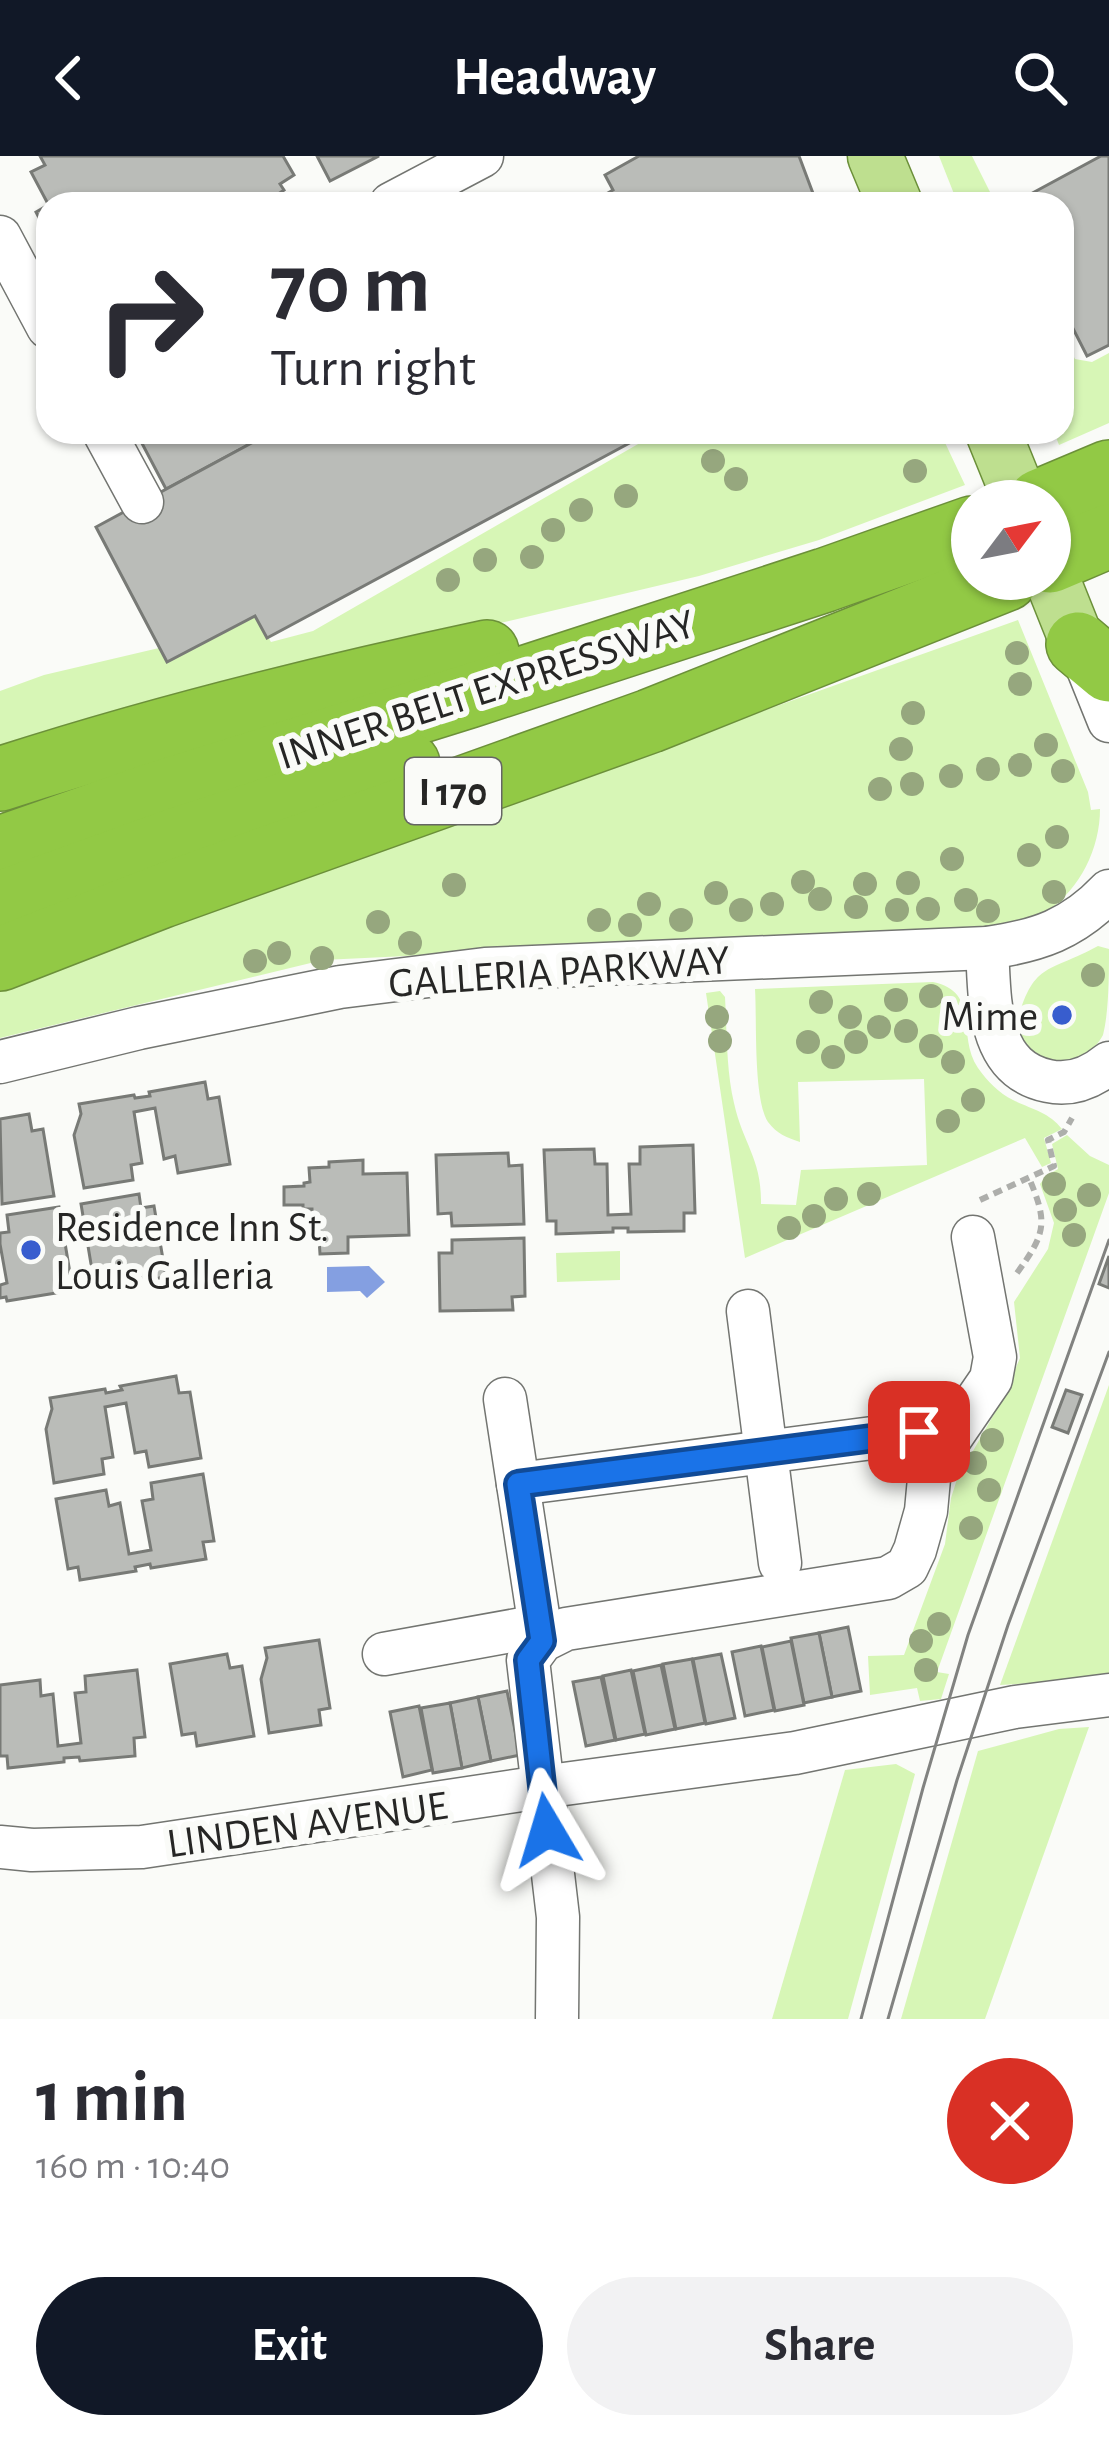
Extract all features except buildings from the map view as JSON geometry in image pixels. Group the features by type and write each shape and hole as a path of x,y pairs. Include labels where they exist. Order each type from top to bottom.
{"highway":[{"path":"1071,488 1109,472"},
{"path":"1071,553 1109,536"},
{"name":"INNER BELT EXPRESSWAY","path":"0,848 691,622 951,573"},
{"path":"0,903 241,818 722,663 951,574"},
{"name":"INNER BELT EXPRESSWAY","path":"0,958 759,680 951,575"},
{"path":"0,779 325,688 512,646 691,622"}],"main road":[{"path":"875,156 890,192"},
{"path":"998,444 1012,480"},
{"path":"1064,600 1094,657"}],"street":[{"path":"414,192 482,156"},
{"path":"0,237 36,304"},
{"path":"111,444 142,502"},
{"path":"1094,657 1109,721"},
{"name":"GALLERIA PARKWAY","path":"0,1062 340,987 485,969 1024,943 1076,920 1109,891"},
{"path":"987,948 993,1026 1003,1050 1024,1073 1052,1082 1078,1082 1109,1063"},
{"path":"384,1654 888,1578 907,1567 926,1511 930,1468 991,1379 994,1357 973,1237"},
{"path":"748,1311 780,1563"},
{"path":"505,1399 540,1633 528,1660 558,1917 557,2019"},
{"path":"518,1484 957,1427"},
{"name":"LINDEN AVENUE","path":"0,1847 142,1847 795,1753 1015,1707 1109,1695"}],"path":[{"path":"989,1196 1054,1166 1048,1140 1064,1132"},
{"path":"983,1291 1004,1287 1013,1279 1040,1238 1044,1219 1029,1178"}],"green space":[{"path":"939,156 972,156 990,192 953,192"},
{"path":"1109,353 1109,423 1074,438 1074,357 1092,362"},
{"path":"638,444 946,444 963,480 951,480 951,490 819,540 699,576 0,749 0,691 44,675 159,648 168,662 255,616 271,642 313,631"},
{"path":"1018,620 1088,792 1091,810 1100,809 1092,853 1079,879 1059,902 1035,918 1011,927 323,960 0,1038 0,988"},
{"path":"1098,946 1109,949 1103,1035 1079,1057 1059,1061 1038,1056 1024,1044 1014,1025 1030,989 1045,971"},
{"path":"933,982 948,987 963,1005 972,1056 985,1078 1062,1129 1044,1138 1051,1163 1042,1167 1025,1138 745,1258 706,993 720,991 725,997 731,1090 755,1163 761,1204 796,1205 801,1170 927,1165 924,1079 798,1082 800,1142 782,1135 768,1122 760,1096 755,989"},
{"path":"1067,1135 1090,1156 1109,1165 1109,1193 937,1672 949,1674 941,1699 920,1701 917,1688 870,1695 868,1656 904,1655 945,1544 957,1479 1020,1358 1014,1302 1048,1249 1054,1223 1040,1184 1058,1169 1052,1144"},
{"path":"620,1251 620,1280 557,1282 556,1253"},
{"path":"1109,1385 1109,1679 1000,1685"},
{"path":"1089,1727 985,2019 901,2019 978,1751 1059,1729"},
{"path":"896,1764 915,1774 848,2019 772,2019 845,1770"}],"water":[{"path":"369,1266 385,1282 367,1298 360,1291 327,1292 327,1267"}],"tram line":[{"path":"861,2019 968,1635 1109,1240"},
{"path":"888,2019 957,1780 1008,1625 1109,1352"}],"place":[{"name":"Mime","path":"1062,1015"},
{"name":"Residence Inn St. Louis Galleria","path":"31,1250"}],"route":[{"path":"547,1830 528,1660 542,1641 518,1484 919,1432"}]}
